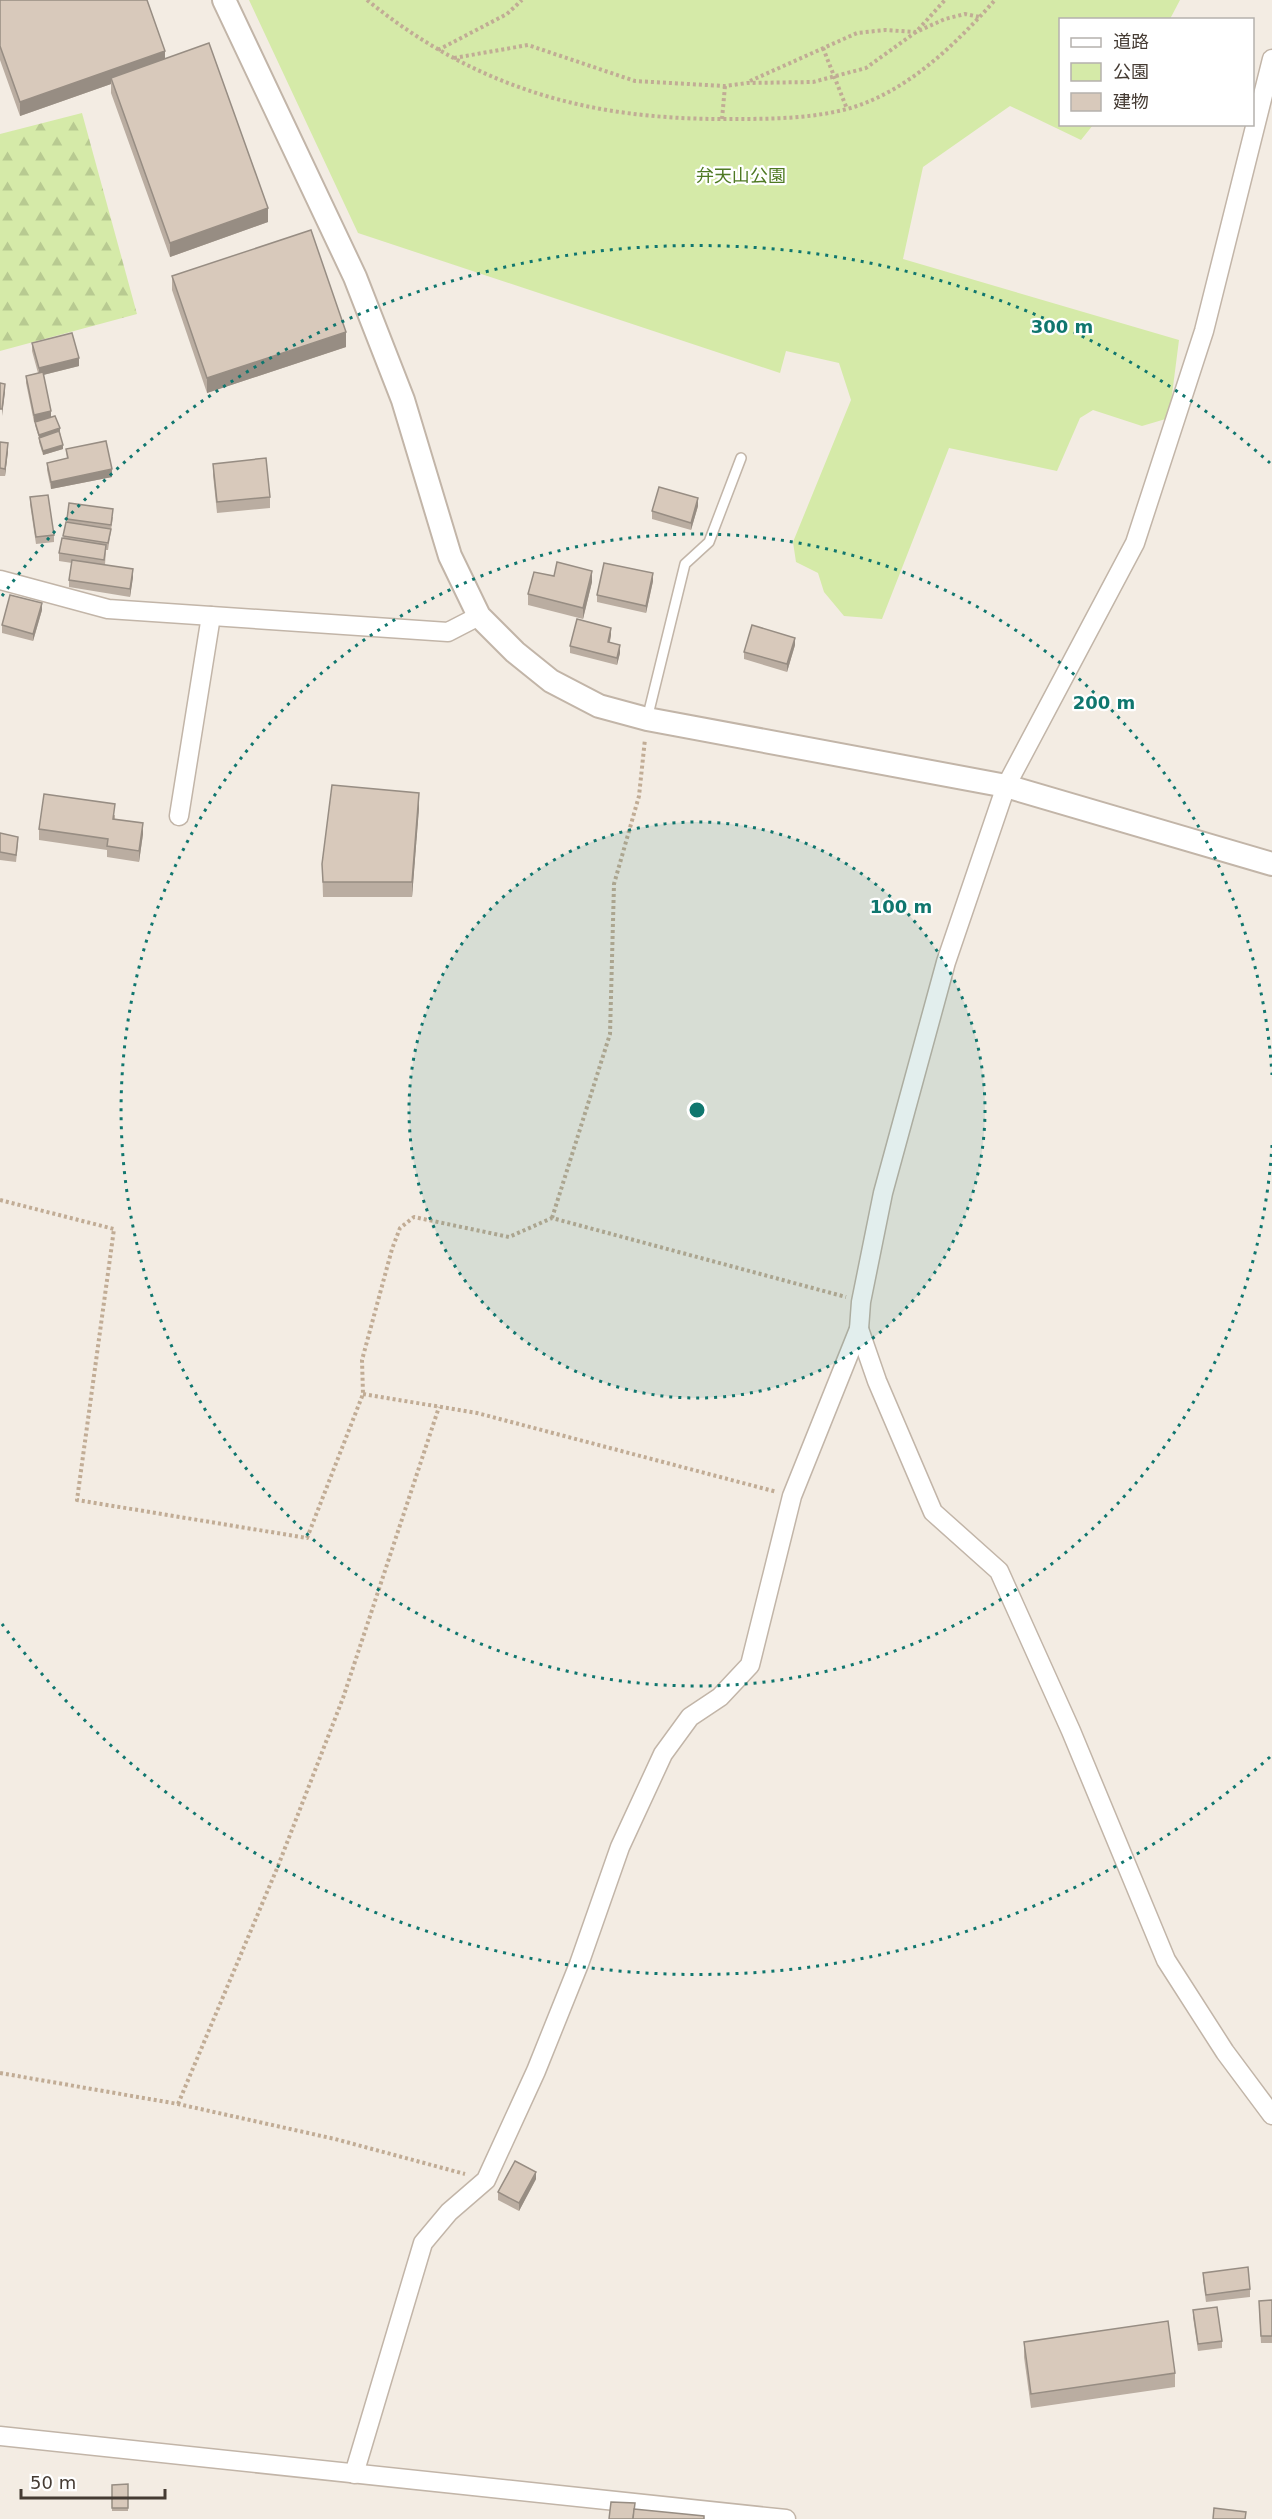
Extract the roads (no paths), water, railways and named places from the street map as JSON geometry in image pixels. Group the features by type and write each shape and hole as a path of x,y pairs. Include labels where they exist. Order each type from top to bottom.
{"street":[{"path":"225,0 355,277 404,400 450,556 479,616 515,652 551,681 599,706 647,719 1006,786 1272,864"},
{"path":"354,2474 423,2243 449,2212 486,2180 536,2071 579,1964 620,1847 663,1754 690,1717 720,1697 750,1665 792,1496 859,1329 861,1302 883,1193 953,940 1006,786 1135,543 1204,331 1272,59"},
{"path":"0,580 108,609 448,632 479,616"},
{"path":"179,816 194,707 211,616"},
{"path":"859,1329 877,1381 933,1512 999,1571 1071,1731 1166,1960 1225,2052 1272,2115"},
{"path":"0,2436 786,2519"}],"lane":[{"path":"647,719 685,564 709,542 741,458"}],"park label":[{"name":"弁天山公園","path":"741,176"}]}
